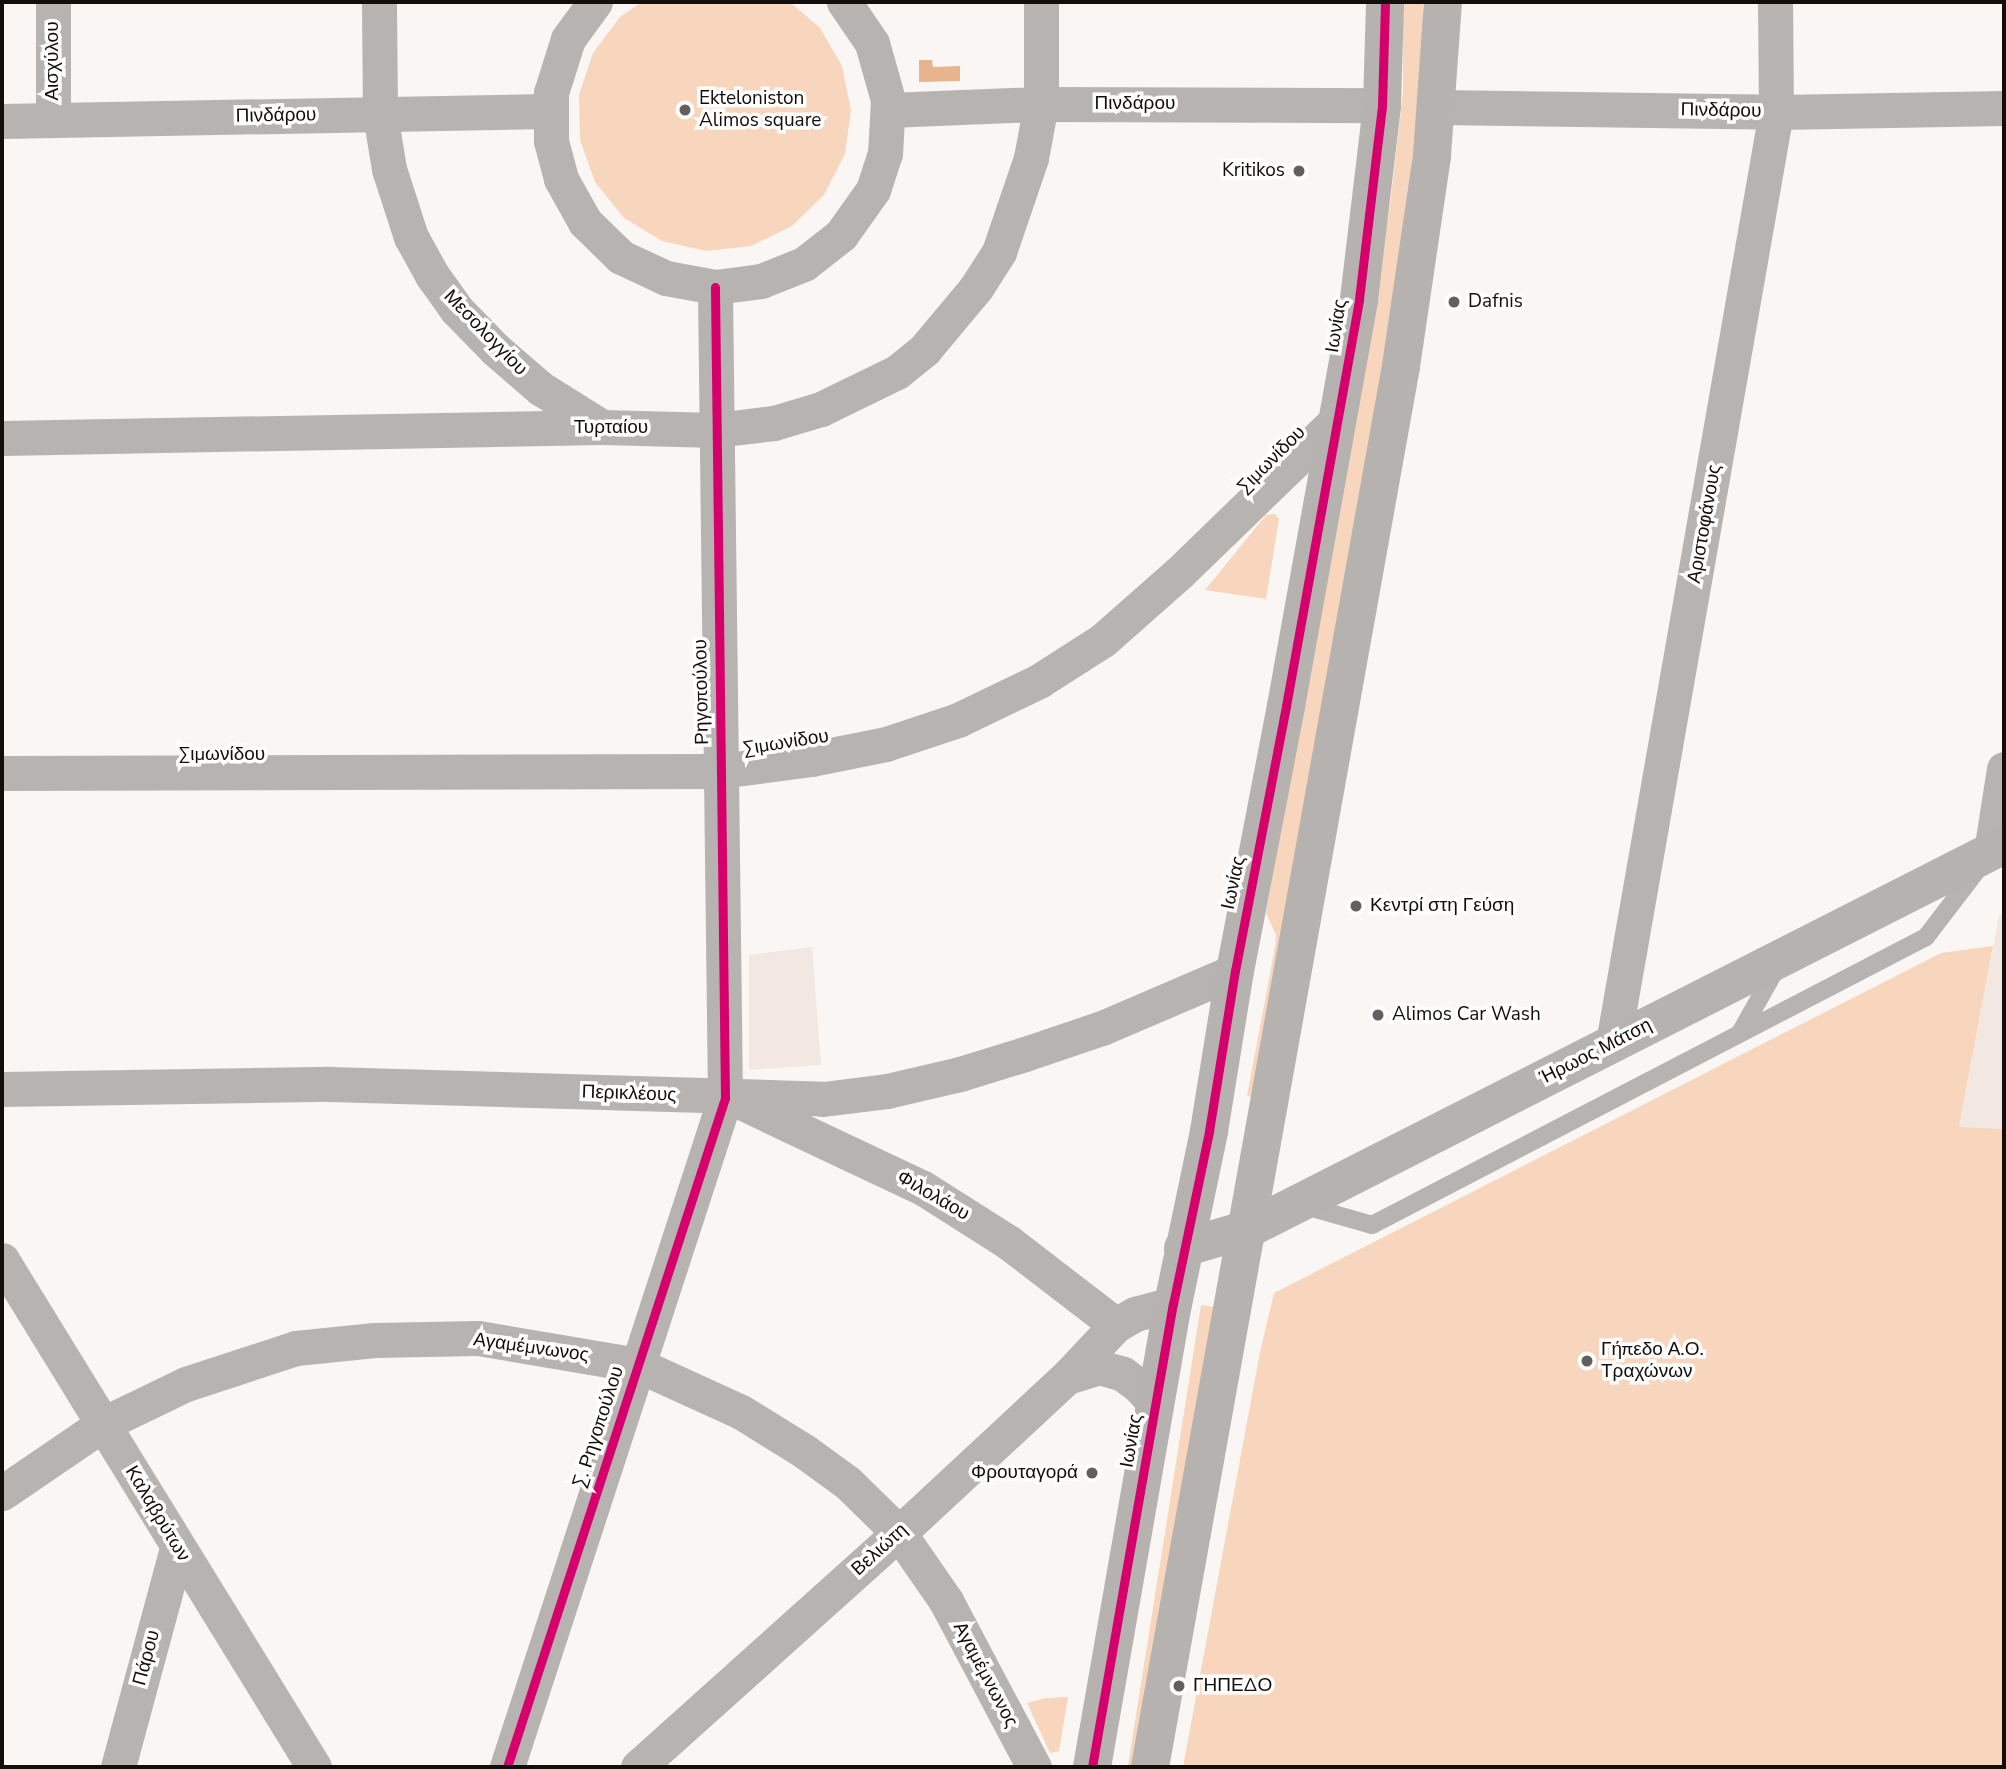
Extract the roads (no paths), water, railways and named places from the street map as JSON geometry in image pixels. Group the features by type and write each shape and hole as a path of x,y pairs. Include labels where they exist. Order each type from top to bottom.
{"street":[{"name":"Αισχύλου","path":"53,2 53,120"},
{"name":"Μεσολογγίου","path":"379,2 380,114 389,169 407,226 432,275 457,310 495,349 540,388 601,427"},
{"path":"595,2 564,48 555,75 550,111 552,150 561,179 579,215 598,237 621,257 647,271 685,284 715,287 752,284 788,272 820,254 841,235 864,206 876,181 885,154 889,110 885,80 876,52 844,2"},
{"name":"Τυρταίου","path":"2,438 601,427 716,429 774,423 821,409 897,372 925,349 962,307 999,252 1031,158 1041,104 1041,2"},
{"name":"Ιωνίας","path":"1092,1767 1183,1248 1209,1131 1235,971 1359,299 1382,105 1385,2"},
{"path":"1150,1767 1404,354 1438,107 1443,2"},
{"name":"Αριστοφάνους","path":"1613,1044 1776,112 1774,2"},
{"name":"Πινδάρου","path":"889,110 1041,104 1382,105"},
{"name":"Πινδάρου","path":"1438,107 1776,112 2004,108"},
{"name":"Πινδάρου","path":"2,121 550,111"},
{"name":"Ρηγοπούλου","path":"715,287 720,771 728,1097"},
{"name":"Σιμωνίδου","path":"2,774 720,771 811,759 886,744 958,720 1038,681 1102,640 1170,582 1337,420"},
{"path":"1998,848 2004,769"},
{"name":"Ήρωος Μάτση","path":"1183,1248 1248,1229 1998,848"},
{"name":"Περικλέους","path":"2,1090 330,1084 823,1099 887,1091 960,1074 1102,1028 1235,971"},
{"name":"Φιλολάου","path":"728,1097 923,1188 1009,1242 1116,1325"},
{"name":"Σ. Ρηγοπούλου","path":"506,1767 728,1097"},
{"name":"Καλαβρύτων","path":"2,1260 314,1767"},
{"path":"1116,1325 1135,1314 1173,1304"},
{"name":"Βελιώτη","path":"638,1767 899,1533 1067,1377 1116,1325"},
{"name":"Αγαμέμνωνος","path":"2,1493 103,1424 186,1384 284,1352 362,1341 478,1338 638,1365 741,1412 804,1451 848,1483 899,1533 946,1601 1034,1767"},
{"path":"1067,1377 1099,1367 1123,1374 1139,1386 1156,1405"},
{"name":"Πάρου","path":"118,1767 177,1548"}],"lane":[{"path":"1298,1204 1372,1225 1926,937 1998,848"},
{"path":"1741,1033 1784,957"}],"place":[{"name":"Ekteloniston Alimos square","path":"685,110"},
{"name":"Kritikos","path":"1299,171"},
{"name":"Dafnis","path":"1454,302"},
{"name":"Κεντρί στη Γεύση","path":"1356,906"},
{"name":"Alimos Car Wash","path":"1378,1015"},
{"name":"Γήπεδο Α.Ο. Τραχώνων","path":"1587,1361"},
{"name":"Φρουταγορά","path":"1092,1473"},
{"name":"ΓΗΠΕΔΟ","path":"1179,1686"}]}
